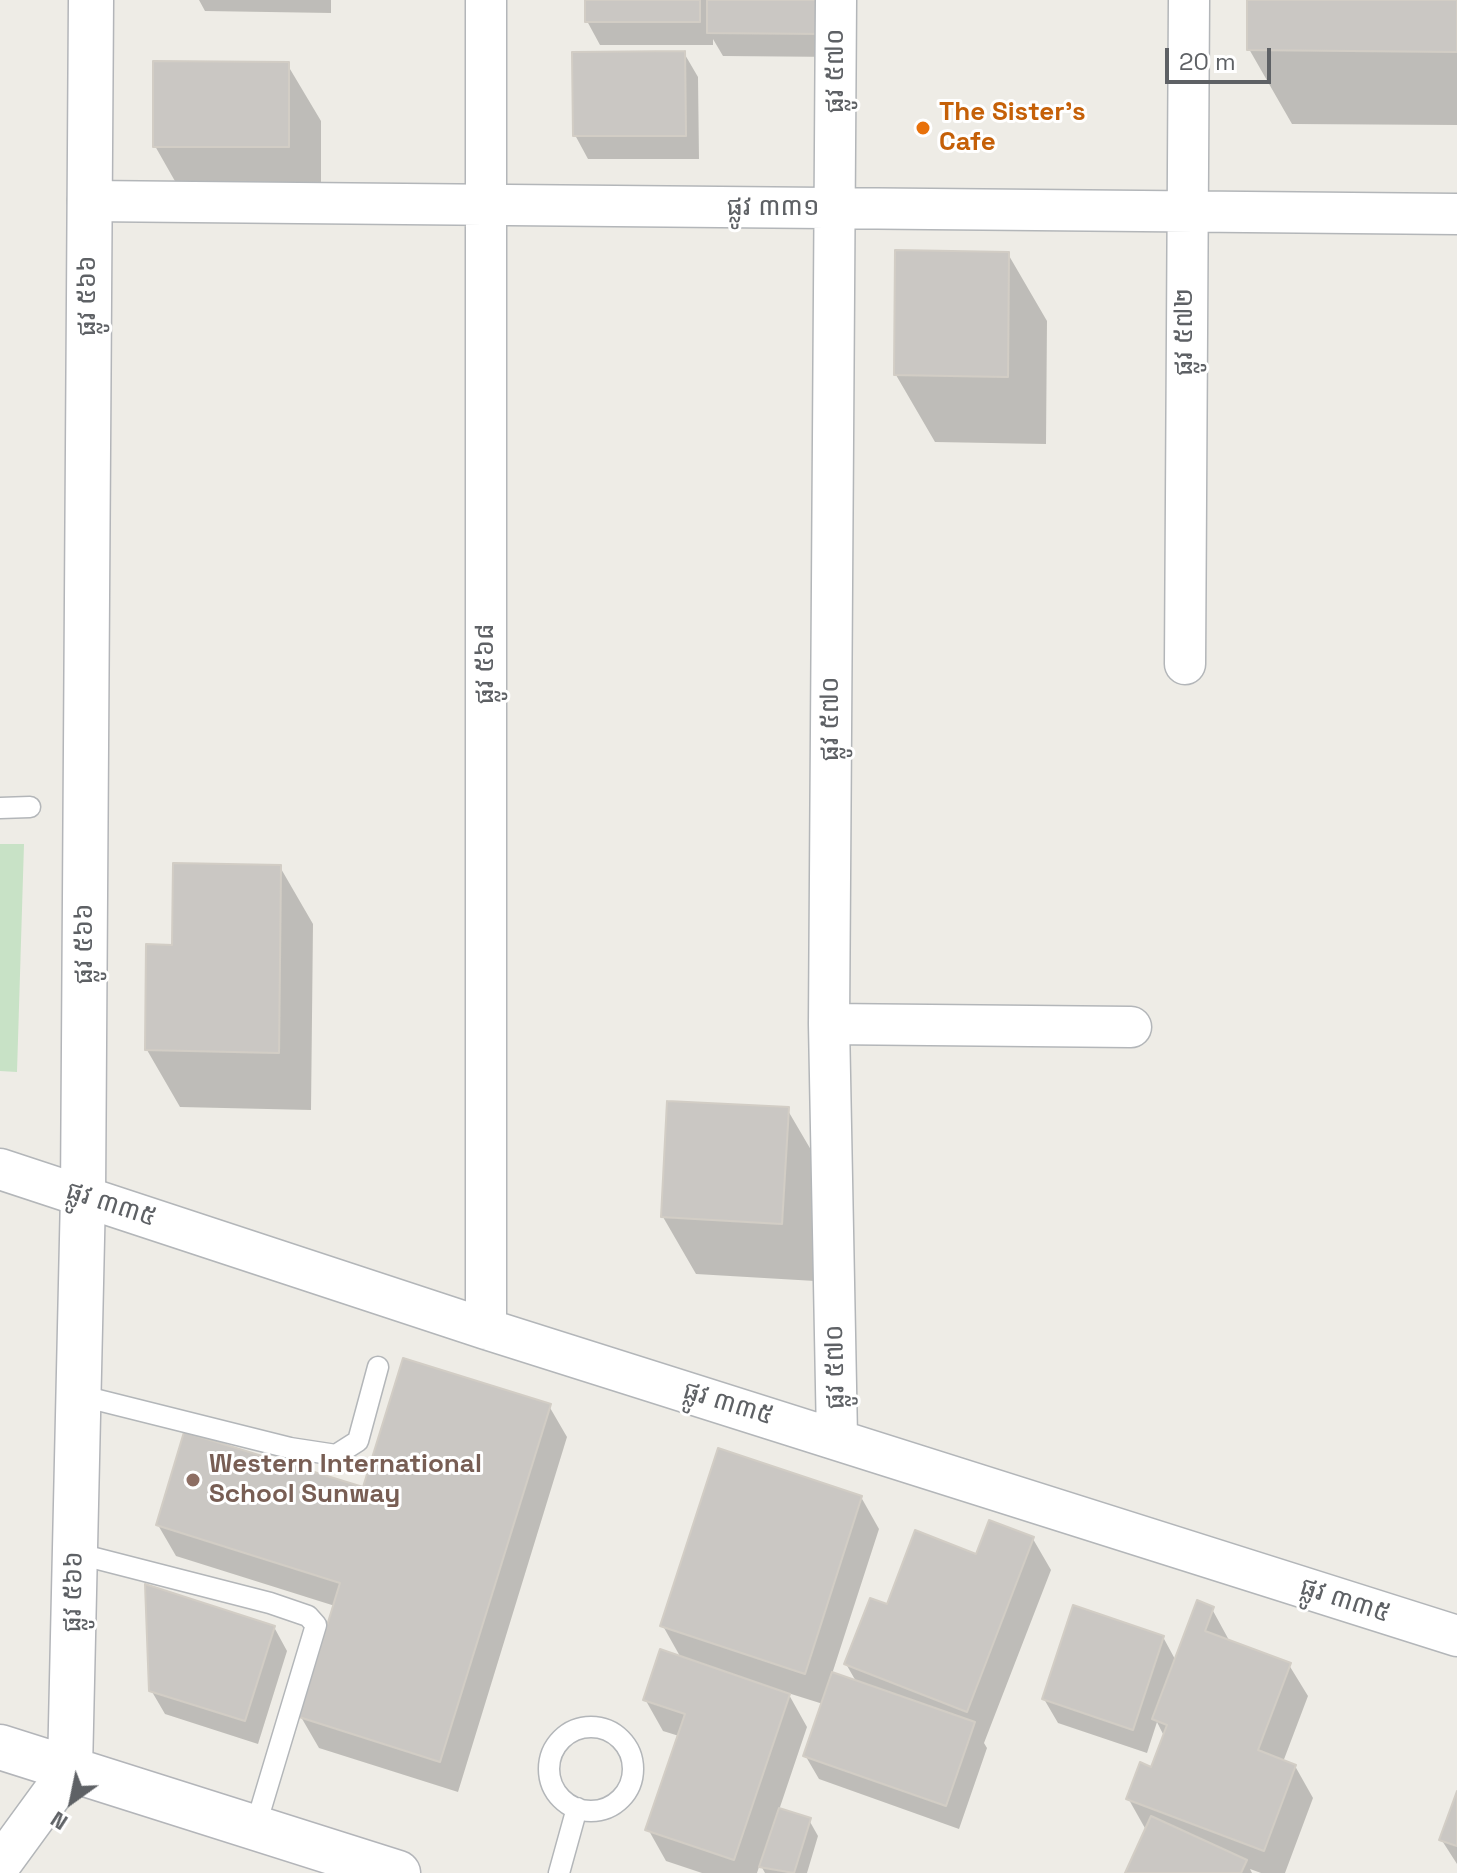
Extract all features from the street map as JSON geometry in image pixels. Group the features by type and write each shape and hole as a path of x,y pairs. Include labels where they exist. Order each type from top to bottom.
{"street":[{"name":"ផ្លូវ ៥៦៦","path":"70,1769 83,1195 91,0"},
{"name":"ផ្លូវ ៥៦៨","path":"486,0 486,1329"},
{"name":"ផ្លូវ ៥៧០","path":"836,0 829,1024 837,1438"},
{"name":"ផ្លូវ ៥៧២","path":"1185,664 1189,0"},
{"name":"ផ្លូវ ៣៣១","path":"88,201 1457,214"},
{"path":"829,1024 1131,1027"},
{"name":"ផ្លូវ ៣៣៥","path":"0,1169 486,1329 1457,1636"},
{"path":"0,1747 398,1873"},
{"path":"0,1865 70,1769"}],"lane":[{"path":"0,808 30,807"},
{"path":"78,1395 290,1448 336,1455 358,1441 378,1367"},
{"path":"75,1553 270,1603 308,1616 316,1625 255,1828"},
{"path":"581,1728 608,1731 628,1751 632,1778 617,1802 590,1811 577,1808 555,1792 549,1766 551,1753 558,1742 581,1728"},
{"path":"559,1873 577,1808"}],"green space":[{"path":"0,844 24,844 17,1072 0,1071"}],"building":[{"path":"585,0 700,0 700,22 585,22"},
{"path":"707,0 827,0 827,34 707,33"},
{"path":"1247,0 1457,0 1457,52 1247,50"},
{"path":"685,51 686,136 573,136 572,52"},
{"path":"153,61 289,62 289,147 153,147"},
{"path":"895,250 1009,252 1008,377 894,375"},
{"path":"173,863 281,865 279,1053 145,1050 146,944 172,945"},
{"path":"667,1101 789,1107 782,1224 661,1217"},
{"path":"403,1358 551,1404 440,1762 299,1717 340,1583 156,1525 184,1432 363,1487"},
{"path":"718,1448 862,1496 805,1674 660,1626"},
{"path":"989,1520 1034,1537 967,1712 844,1664 870,1598 887,1604 915,1530 976,1554"},
{"path":"145,1584 275,1626 245,1721 149,1691"},
{"path":"1197,1600 1214,1607 1205,1631 1291,1663 1258,1750 1296,1765 1264,1851 1126,1799 1140,1762 1151,1767 1167,1725 1152,1719"},
{"path":"1073,1605 1164,1636 1133,1730 1042,1699"},
{"path":"660,1649 790,1694 734,1860 645,1830 685,1714 643,1700"},
{"path":"832,1672 975,1722 946,1806 803,1756"},
{"path":"1457,1791 1457,1846 1439,1840"},
{"path":"779,1808 811,1818 794,1873 759,1867"},
{"path":"1151,1816 1247,1860 1241,1873 1125,1873"}],"place":[{"name":"The Sister's Cafe","path":"923,128"},
{"name":"Western International School Sunway","path":"193,1480"}]}
